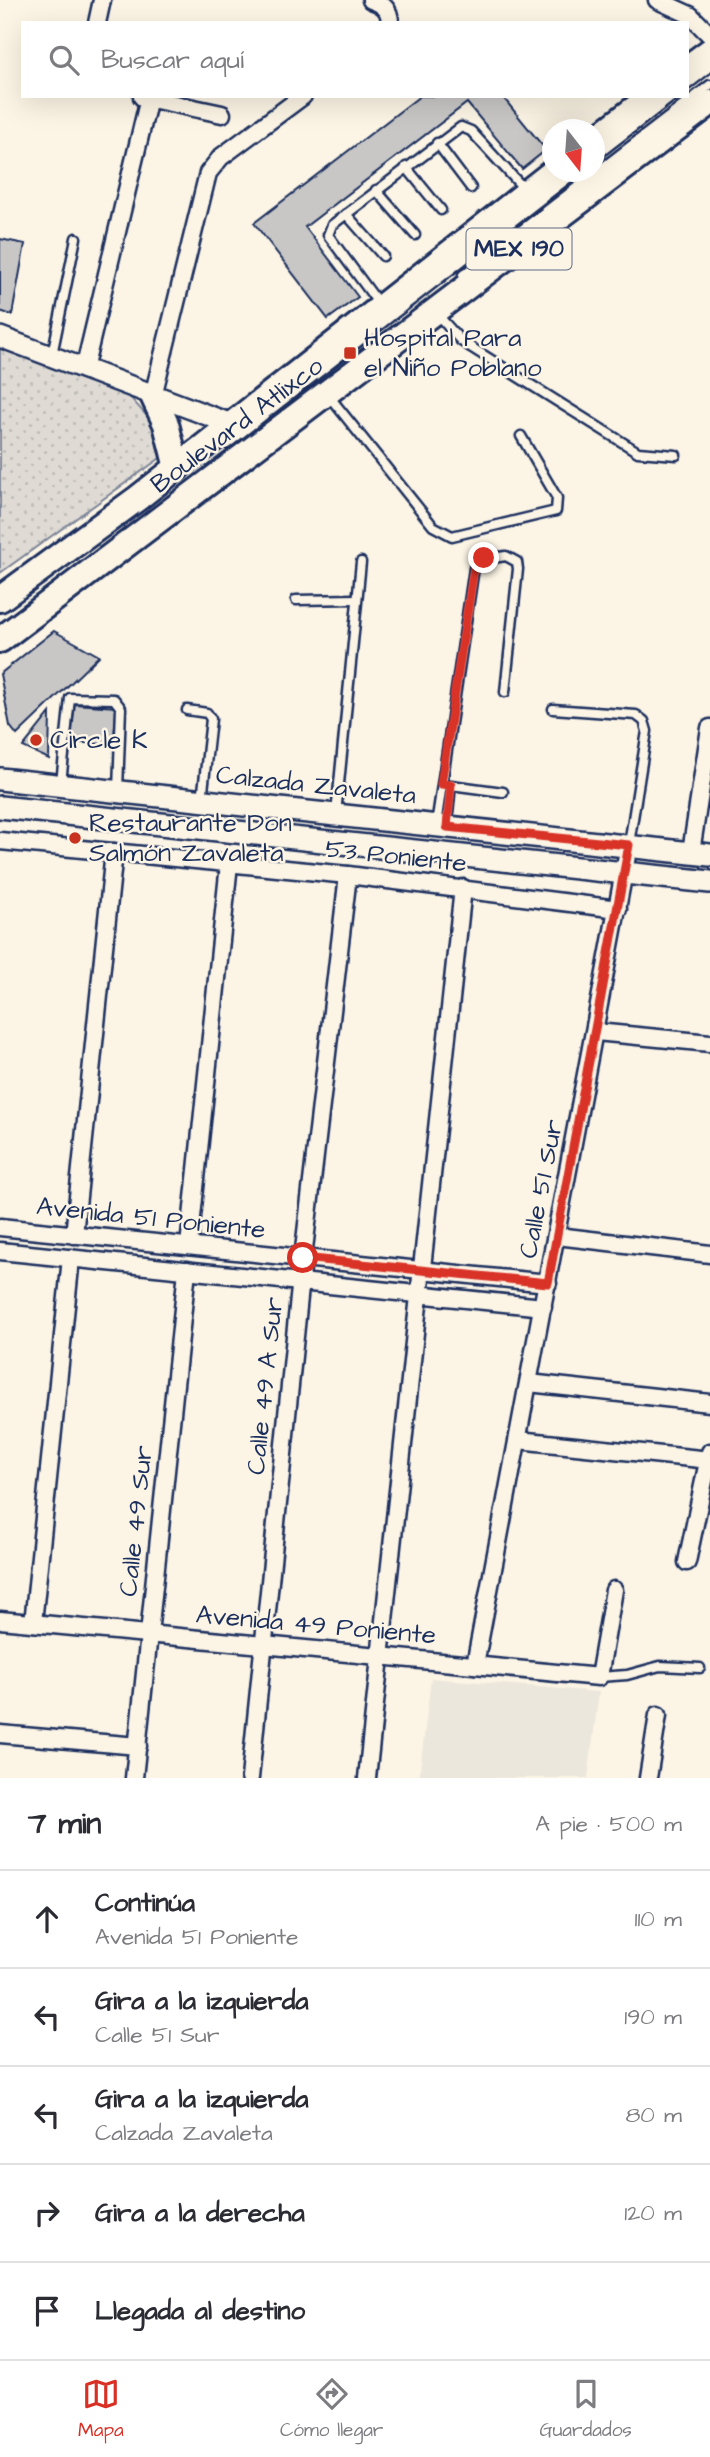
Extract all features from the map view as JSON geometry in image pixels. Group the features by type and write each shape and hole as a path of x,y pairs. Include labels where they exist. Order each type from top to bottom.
{"main road":[{"path":"689,67 710,51"},
{"path":"605,132 648,98"},
{"name":"Boulevard Atlixco","path":"0,599 148,512 203,488 710,103"},
{"name":"Boulevard Atlixco","path":"0,640 148,512 177,467 542,180"},
{"path":"0,582 132,485 177,467 166,424 153,396"},
{"path":"0,655 178,519 203,488"},
{"name":"Calzada Zavaleta","path":"0,779 61,788 700,854"},
{"name":"Calzada Zavaleta","path":"0,807 710,882"}],"street":[{"path":"97,21 102,0"},
{"path":"371,0 383,4 390,15 390,21"},
{"path":"657,0 690,15 710,35"},
{"path":"84,370 144,98"},
{"path":"149,98 222,114"},
{"path":"153,396 208,173 221,158 300,98"},
{"path":"0,337 231,424"},
{"path":"700,854 710,729"},
{"path":"0,841 0,849"},
{"name":"53 Poniente","path":"0,841 348,875 618,909"},
{"name":"Calle 51 Sur","path":"475,1665 629,845"},
{"path":"74,1234 114,852"},
{"path":"189,1246 229,864"},
{"name":"Calle 49 A Sur","path":"250,1778 300,1282 348,875"},
{"path":"367,1778 463,888"},
{"path":"596,1032 710,1043"},
{"name":"Avenida 51 Poniente","path":"0,1227 548,1283"},
{"path":"557,1236 710,1254"},
{"name":"Avenida 51 Poniente","path":"0,1251 543,1307"},
{"path":"33,1623 71,1258"},
{"name":"Calle 49 Sur","path":"134,1778 187,1270"},
{"path":"529,1383 710,1403"},
{"path":"518,1440 709,1457 687,1562"},
{"path":"599,1677 614,1590"},
{"name":"Avenida 49 Poniente","path":"0,1620 599,1677"},
{"path":"648,1778 658,1715"},
{"path":"0,1734 138,1746"}],"lane":[{"path":"689,83 710,67"},
{"path":"458,279 710,85"},
{"path":"605,149 670,98"},
{"path":"380,306 328,235 332,225 376,190 456,130 467,128 527,192"},
{"path":"437,143 471,188"},
{"path":"406,167 441,209"},
{"path":"221,449 563,182"},
{"path":"376,190 415,235"},
{"path":"346,214 383,256"},
{"path":"51,357 76,238"},
{"path":"435,312 461,341 638,452 676,455"},
{"path":"64,578 359,355"},
{"path":"327,394 433,526 452,536 556,511 557,498 521,436"},
{"path":"441,826 441,784 474,568 479,560 506,556 517,562 518,569 505,692"},
{"path":"335,815 361,562"},
{"path":"296,600 357,599"},
{"path":"61,788 68,700 72,697 114,699 121,708 118,793"},
{"path":"553,709 636,715 644,721 647,731 629,845"},
{"path":"187,710 207,713 211,719 202,802"},
{"path":"441,784 503,792"},
{"path":"441,826 451,785"},
{"name":"Avenida 49 Poniente","path":"599,1677 627,1675 660,1666 700,1668"}],"shaded area":[{"path":"0,346 129,396 154,424 163,456 0,573"},
{"path":"431,1678 599,1692 588,1778 419,1778"}],"building":[{"path":"417,98 504,98 542,145 542,153 522,169 467,103 305,227 358,297 328,319 254,223"},
{"path":"0,239 25,244 12,315 0,311"},
{"path":"368,335 374,342 331,374 326,367"},
{"path":"54,631 99,656 17,735 10,726 0,674"},
{"path":"74,704 117,707 113,745 71,742"},
{"path":"50,713 49,759 23,747"}],"place":[{"name":"Hospital Para el Niño Poblano","path":"350,353"},
{"name":"Circle K","path":"36,740"},
{"name":"Restaurante Don Salmón Zavaleta","path":"75,838"}],"route":[{"path":"303,1258 548,1283 629,845 447,827 451,785 441,784 474,568 476,563 484,558"}]}
